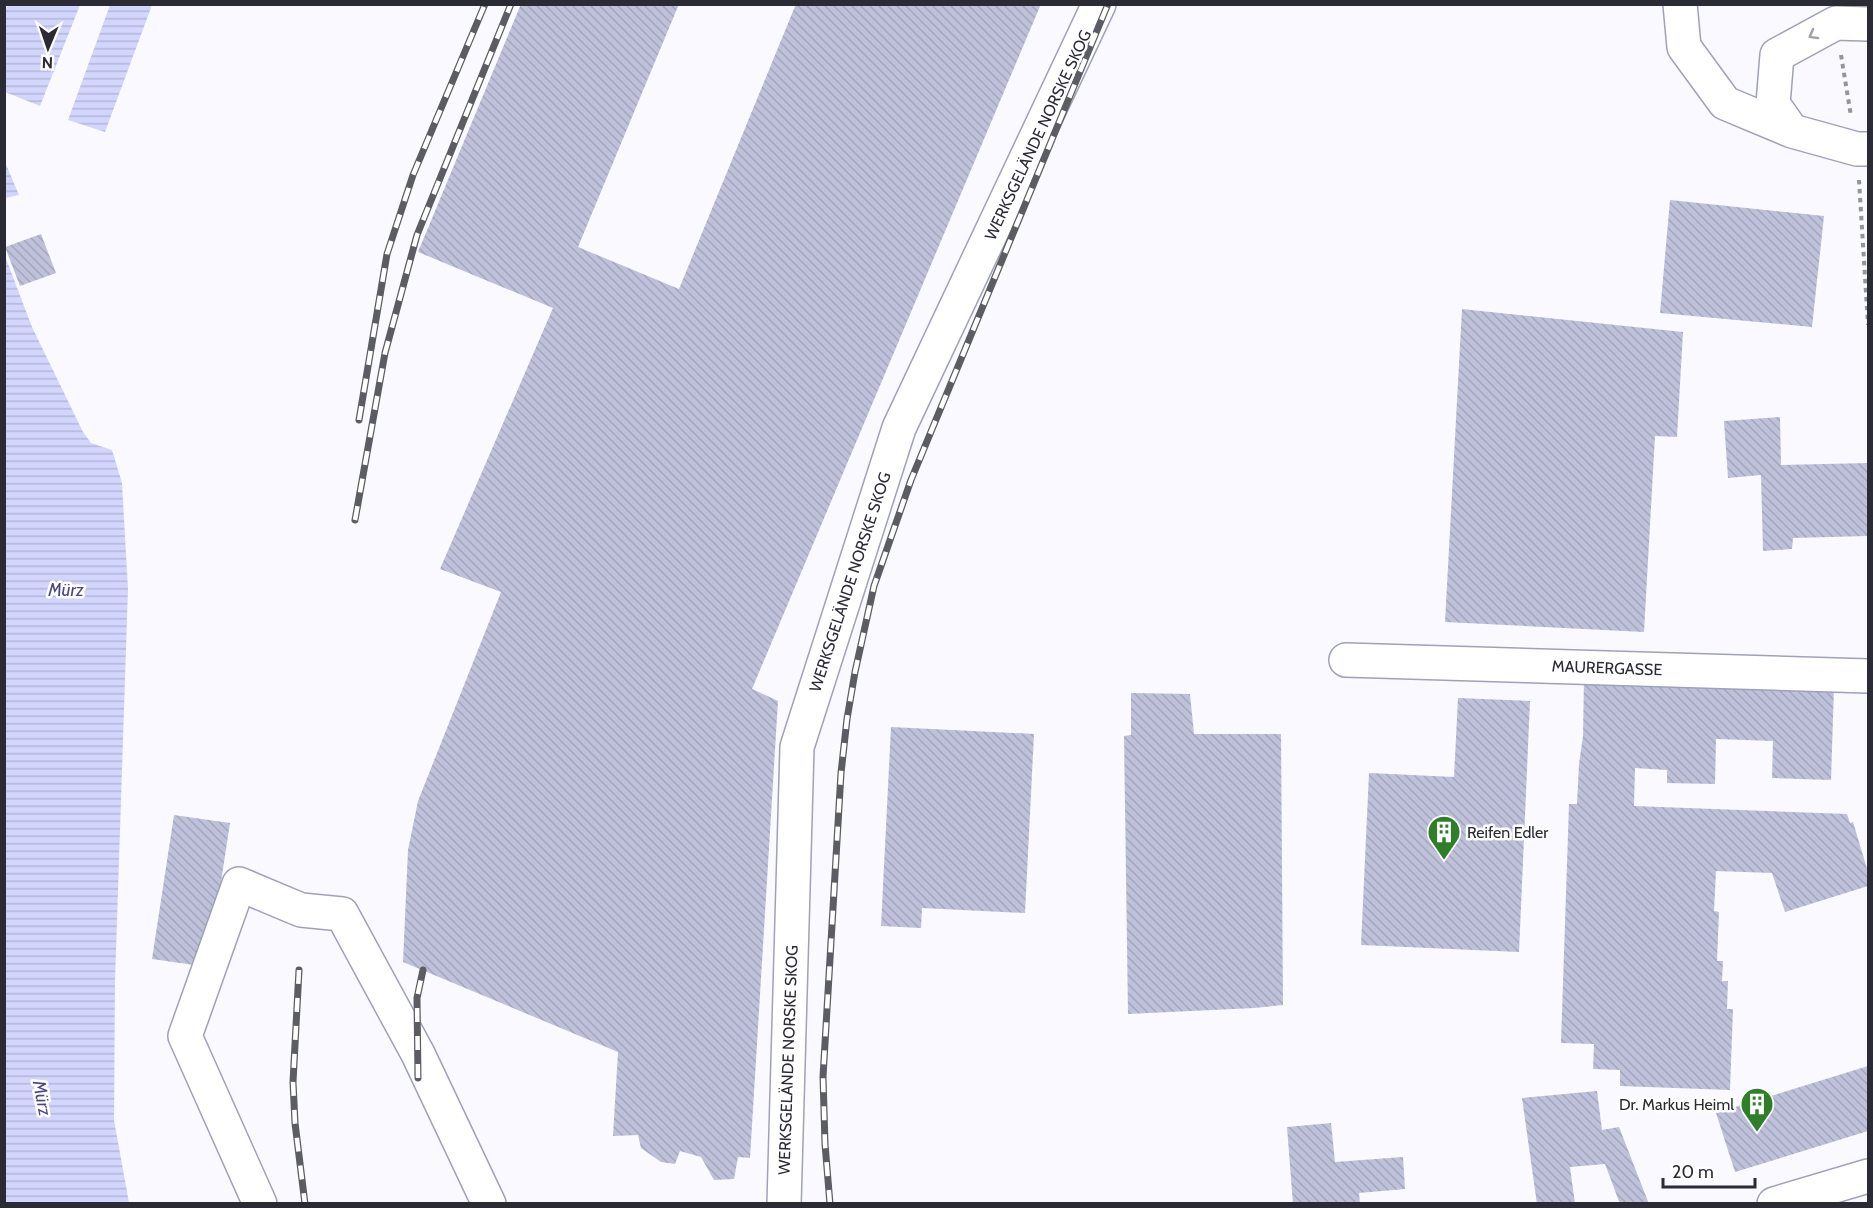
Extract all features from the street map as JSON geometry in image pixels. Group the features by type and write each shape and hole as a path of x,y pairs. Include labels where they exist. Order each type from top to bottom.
{"street":[{"name":"WERKSGELÄNDE NORSKE SKOG","path":"784,1203 797,747 899,428 1100,4"},
{"path":"1680,4 1684,47 1725,103 1792,131 1857,149 1869,149"},
{"path":"1792,131 1773,104 1777,55 1836,22 1869,24"},
{"name":"MAURERGASSE","path":"1346,660 1869,676"},
{"path":"260,1203 185,1036 239,884 301,910 342,914 418,1054 489,1203"},
{"path":"1774,1203 1869,1176"}],"water":[{"path":"8,5 80,5 40,106 5,92 4,14"},
{"path":"110,5 152,5 105,132 68,120"},
{"path":"5,162 19,195 5,198"},
{"name":"Mürz","path":"5,256 32,327 83,432 91,443 112,450 122,483 128,589 115,981 114,1120 129,1203 5,1203"}],"building":[{"path":"521,4 679,4 578,247 679,289 796,4 1041,4 752,689 778,701 750,1158 738,1157 734,1179 714,1180 701,1157 680,1151 675,1164 661,1162 641,1148 638,1135 613,1136 618,1052 403,962 408,850 418,801 501,592 440,569 553,308 418,252"},
{"path":"1670,200 1824,216 1812,327 1660,313"},
{"path":"41,234 56,273 20,286 5,247"},
{"path":"1462,309 1683,332 1677,437 1655,436 1644,632 1445,622"},
{"path":"1780,417 1781,465 1868,463 1868,536 1793,538 1792,549 1763,551 1761,475 1728,478 1724,421"},
{"path":"1584,678 1834,687 1831,780 1772,778 1773,741 1716,739 1715,784 1667,783 1667,770 1635,768 1634,806 1847,814 1850,823 1853,822 1868,872 1868,886 1785,912 1772,873 1716,871 1714,911 1719,912 1717,961 1723,961 1722,981 1728,981 1727,1009 1733,1009 1730,1090 1620,1086 1620,1070 1593,1069 1594,1044 1561,1043 1569,804 1577,804 1583,736"},
{"path":"1131,693 1190,694 1194,734 1281,734 1283,1005 1128,1014 1124,736 1131,735"},
{"name":"Reifen Edler","path":"1458,698 1530,701 1519,952 1361,945 1369,773 1454,777"},
{"path":"891,727 1034,734 1025,913 922,908 921,928 881,926"},
{"path":"174,815 230,823 208,967 152,959"},
{"path":"1868,1066 1868,1131 1735,1172 1716,1113"},
{"path":"1597,1091 1602,1130 1619,1127 1649,1204 1620,1204 1605,1164 1570,1167 1575,1204 1537,1204 1522,1098"},
{"path":"1331,1123 1335,1162 1403,1157 1405,1189 1359,1193 1360,1204 1293,1204 1287,1127"}],"railway":[{"path":"359,420 387,254 413,175 485,4"},
{"path":"355,520 385,353 417,235 511,4"},
{"path":"830,1204 823,1077 841,773 855,672 874,586 911,480 1108,4"},
{"path":"299,970 293,1082 295,1123 305,1204"},
{"path":"418,1078 417,998 423,970"}],"place":[{"name":"Reifen Edler","path":"1444,861"},
{"name":"Dr. Markus Heiml","path":"1757,1133"}]}
